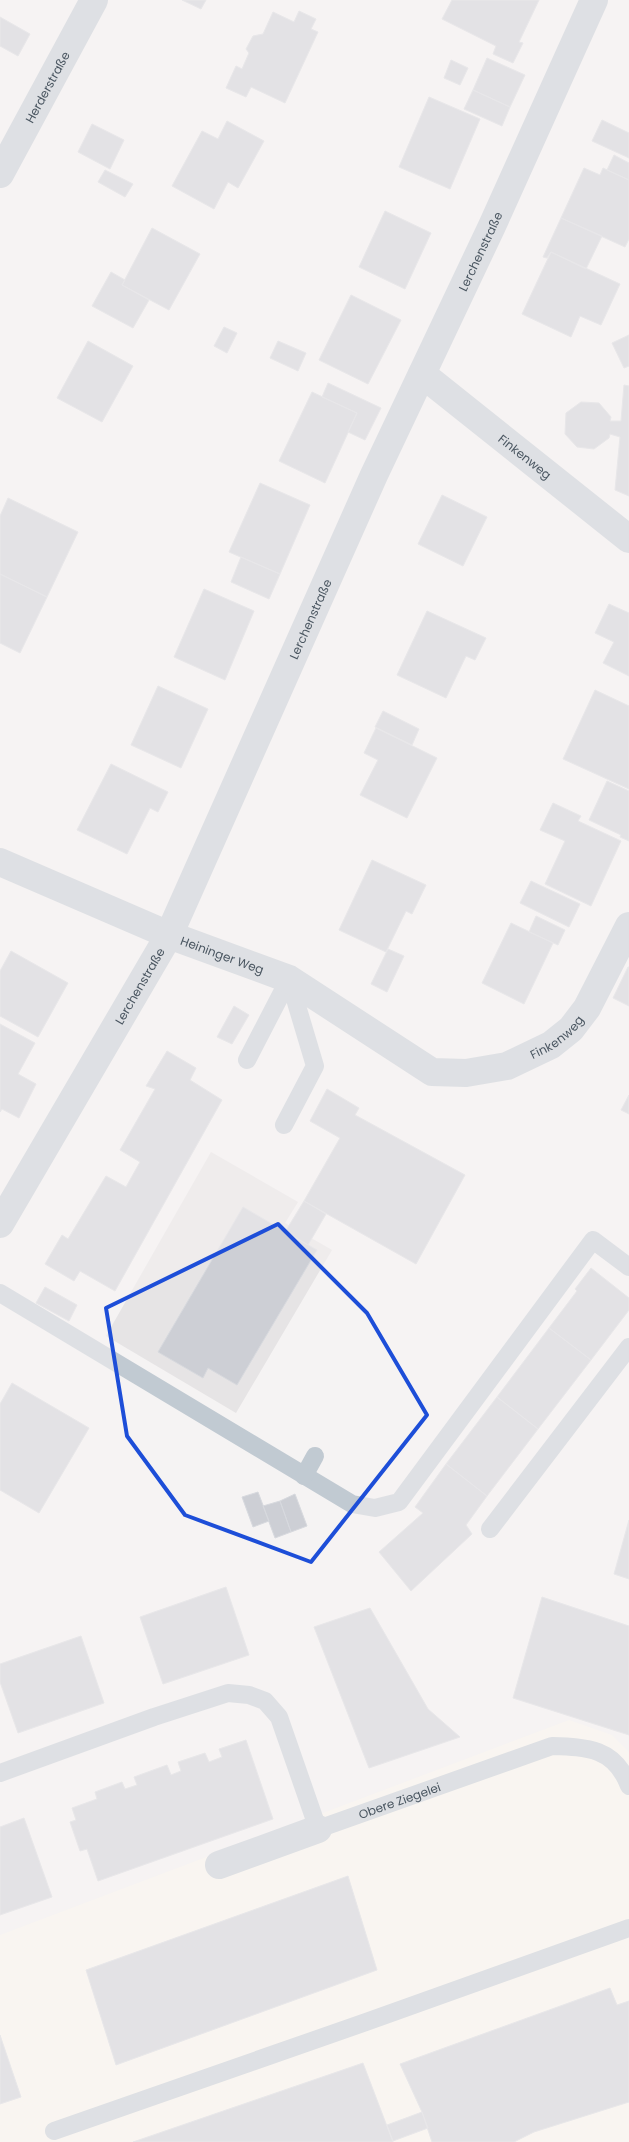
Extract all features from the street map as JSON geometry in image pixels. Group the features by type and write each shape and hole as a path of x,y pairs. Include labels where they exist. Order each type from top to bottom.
{"street":[{"name":"Herderstraße","path":"0,174 94,0"},
{"name":"Lerchenstraße","path":"0,1224 169,936 374,475 492,226 594,0"},
{"name":"Finkenweg","path":"422,374 629,539"},
{"name":"Heininger Weg","path":"0,862 169,936 290,979 432,1072"},
{"name":"Finkenweg","path":"432,1072 466,1072 507,1066 551,1045 571,1029 587,1008 629,926"},
{"name":"Obere Ziegelei","path":"219,1865 318,1829"}],"lane":[{"path":"247,1060 290,979"},
{"path":"284,1125 315,1066 290,979"},
{"path":"0,1294 352,1504 375,1508 399,1502 486,1381 593,1240 629,1268"},
{"path":"490,1529 591,1408 629,1347"},
{"path":"304,1476 315,1456"},
{"path":"0,1772 154,1717 228,1693 249,1695 265,1701 278,1717 318,1829"},
{"name":"Obere Ziegelei","path":"318,1829 552,1746 583,1746 599,1752 611,1759 620,1768 629,1786"},
{"path":"54,2130 260,2052 368,2028 629,1928"}],"highlighted area":[{"path":"278,1224 367,1313 427,1415 311,1562 185,1515 127,1436 106,1308"}],"shaded area":[{"path":"211,1152 298,1202 285,1223 332,1250 236,1413 106,1336"},
{"path":"569,1720 612,1735 629,1752 629,2142 0,2142 0,1935"}],"building":[{"path":"182,0 206,0 201,9"},
{"path":"452,0 539,0 519,42 523,43 513,63 493,54 496,46 442,19"},
{"path":"299,11 316,19 311,29 318,32 285,103 251,87 246,97 226,88 236,66 242,69 249,53 246,49 253,36 263,34 273,12 294,22"},
{"path":"0,17 30,34 18,56 0,46"},
{"path":"487,58 525,75 510,107 473,90"},
{"path":"451,60 468,68 460,85 444,78"},
{"path":"473,90 510,107 502,126 464,109"},
{"path":"429,97 480,119 450,189 399,167"},
{"path":"602,120 629,133 629,158 592,141"},
{"path":"227,121 264,141 238,188 228,182 214,209 172,186 202,131 218,139"},
{"path":"92,124 124,140 110,169 78,152"},
{"path":"614,155 629,163 629,180 607,170"},
{"path":"584,168 600,175 603,168 629,180 629,239 625,247 561,218"},
{"path":"105,170 133,184 125,197 98,182"},
{"path":"385,211 431,233 405,289 359,267"},
{"path":"561,218 602,236 586,269 551,252 547,258 543,257"},
{"path":"152,228 200,254 169,310 122,285"},
{"path":"551,252 620,284 601,325 580,316 571,337 522,314"},
{"path":"111,272 125,280 122,285 149,300 133,328 92,306"},
{"path":"351,295 401,320 368,384 319,360"},
{"path":"224,327 237,333 227,353 214,346"},
{"path":"629,335 629,366 624,368 612,343"},
{"path":"88,341 133,366 102,422 57,398"},
{"path":"278,341 306,353 298,371 270,358"},
{"path":"328,383 381,408 365,440 348,432 357,413 322,397"},
{"path":"624,385 629,386 629,496 615,490 620,437 610,434 609,438 594,449 577,447 565,434 566,413 581,402 599,403 611,417 610,421 621,421"},
{"path":"312,392 357,413 325,483 279,461"},
{"path":"260,483 310,505 280,574 229,552"},
{"path":"442,495 487,517 463,566 418,544"},
{"path":"8,498 78,532 47,597 0,574 0,516"},
{"path":"241,557 280,574 269,599 231,582"},
{"path":"0,574 47,597 20,653 0,643"},
{"path":"204,589 254,611 225,680 174,657"},
{"path":"609,604 629,613 629,676 603,663 614,642 595,633"},
{"path":"427,611 486,638 475,660 466,656 446,698 397,675"},
{"path":"158,686 208,709 181,768 131,745"},
{"path":"595,690 629,706 629,789 563,759"},
{"path":"383,711 419,729 412,745 375,727"},
{"path":"376,728 437,758 407,818 360,795 378,760 364,753"},
{"path":"111,764 168,792 158,812 150,808 127,854 77,830"},
{"path":"607,781 629,791 629,841 620,837 621,835 589,820"},
{"path":"553,803 581,816 578,821 621,841 591,906 545,884 565,841 540,830"},
{"path":"372,860 426,885 412,914 406,911 386,952 339,930"},
{"path":"531,881 580,904 569,927 520,903"},
{"path":"536,916 565,930 558,945 529,932"},
{"path":"511,923 553,943 524,1004 482,983"},
{"path":"388,949 404,956 387,992 371,984"},
{"path":"11,951 68,983 38,1037 0,1016 0,971"},
{"path":"629,967 629,1006 613,998"},
{"path":"234,1006 249,1015 232,1044 217,1037"},
{"path":"0,1024 35,1043 18,1074 36,1084 19,1118 2,1109 0,1112"},
{"path":"167,1051 196,1068 190,1080 222,1100 115,1291 80,1271 74,1281 45,1264 62,1235 68,1239 106,1176 126,1187 140,1162 120,1150 155,1089 146,1086"},
{"path":"327,1089 359,1108 355,1115 465,1175 416,1264 304,1201 340,1138 310,1121"},
{"path":"629,1095 629,1114 621,1110"},
{"path":"304,1201 326,1214 308,1245 285,1232"},
{"path":"243,1207 317,1250 237,1385 208,1368 203,1378 158,1352"},
{"path":"591,1268 629,1298 629,1310 591,1360 549,1328 577,1291 575,1289"},
{"path":"45,1287 77,1305 69,1321 36,1303"},
{"path":"549,1328 591,1360 538,1429 497,1397"},
{"path":"12,1383 89,1428 39,1513 0,1490 0,1404"},
{"path":"497,1397 538,1429 487,1496 446,1464"},
{"path":"446,1464 487,1496 466,1525 472,1534 411,1591 379,1552 423,1513 415,1507"},
{"path":"258,1492 269,1521 253,1527 242,1497"},
{"path":"295,1494 307,1526 291,1532 280,1501"},
{"path":"280,1501 291,1532 275,1538 263,1506"},
{"path":"629,1520 629,1579 614,1574"},
{"path":"226,1587 249,1655 163,1684 140,1617"},
{"path":"542,1597 629,1626 629,1735 513,1698"},
{"path":"370,1608 428,1709 460,1737 369,1768 314,1627"},
{"path":"81,1636 104,1703 18,1733 0,1682 0,1664"},
{"path":"246,1740 273,1819 98,1881 87,1849 80,1851 70,1822 76,1820 72,1808 97,1799 95,1792 122,1782 125,1789 137,1785 134,1777 167,1765 171,1775 181,1771 178,1762 205,1753 209,1762 222,1757 219,1749"},
{"path":"24,1818 52,1897 0,1915 0,1827"},
{"path":"348,1876 377,1970 116,2065 86,1970"},
{"path":"610,1988 617,2005 629,2001 629,2102 534,2132 514,2142 432,2142 422,2112 400,2064"},
{"path":"0,2035 21,2097 0,2104"},
{"path":"363,2063 393,2142 133,2142"},
{"path":"422,2112 428,2128 393,2141 387,2125"}]}
